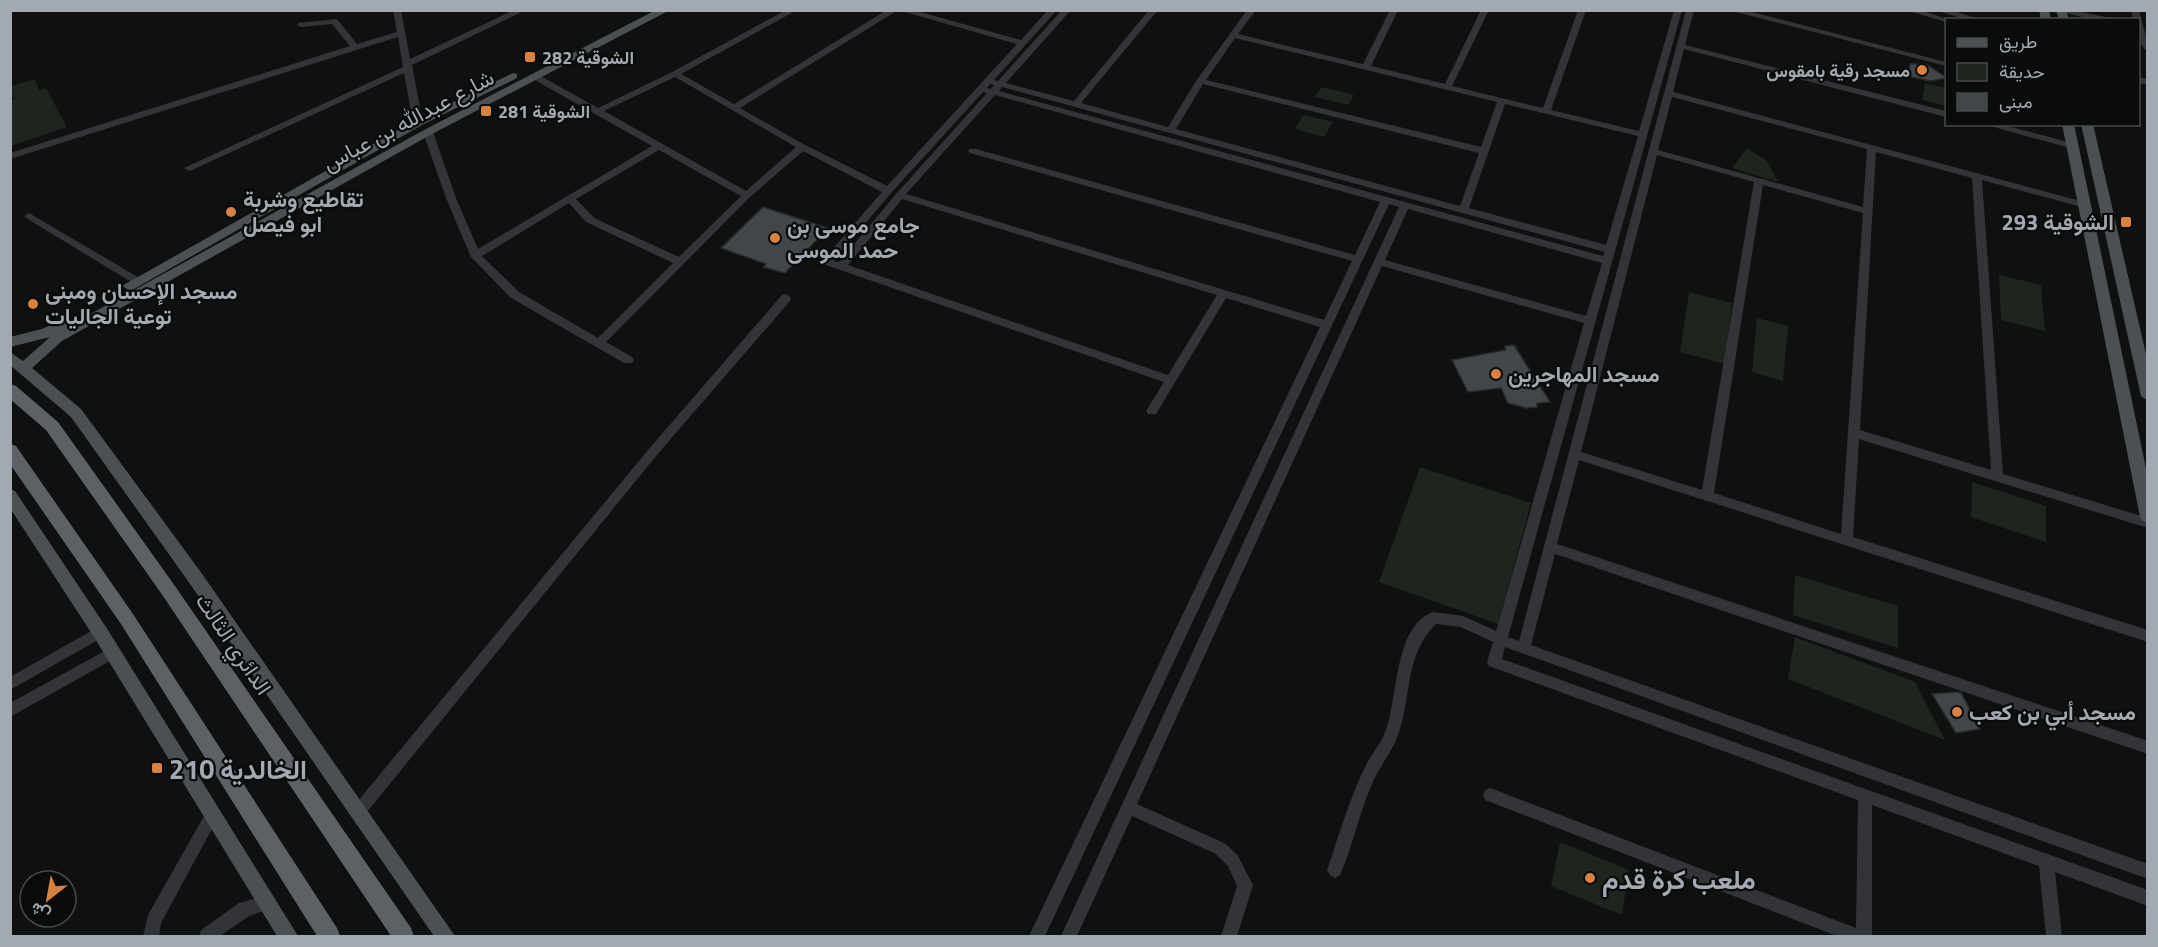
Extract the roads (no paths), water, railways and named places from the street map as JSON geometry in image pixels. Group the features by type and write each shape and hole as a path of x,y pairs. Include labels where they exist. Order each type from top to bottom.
{"highway":[{"name":"الدائري الثالث","path":"10,390 52,426 169,591 403,936"},
{"path":"10,450 127,619 329,936"}],"main road":[{"name":"شارع عبدالله بن عباس","path":"10,342 46,333 418,123 645,10"},
{"name":"شارع عبدالله بن عباس","path":"24,368 57,338 428,132 665,10"},
{"path":"2068,126 2148,517"},
{"path":"2087,126 2148,396"},
{"path":"2111,335 2135,341"},
{"path":"10,357 76,412 194,576 445,936"},
{"path":"10,495 100,632 288,936"}],"street":[{"path":"397,10 418,123"},
{"path":"598,111 675,74 793,10"},
{"path":"734,108 894,10"},
{"path":"902,10 1023,43"},
{"path":"1053,10 888,191 827,262 1169,380"},
{"path":"840,268 900,195 1067,10"},
{"path":"1076,104 1154,10"},
{"path":"1172,130 1200,81 1252,10"},
{"path":"1366,67 1394,10"},
{"path":"1447,88 1485,10"},
{"path":"1546,112 1582,10"},
{"path":"1678,10 1494,662 2148,897"},
{"path":"1524,648 1690,10"},
{"path":"1732,10 1945,63"},
{"path":"1909,10 1945,19"},
{"path":"1940,10 1970,18"},
{"path":"189,168 520,11"},
{"path":"2062,14 2094,18"},
{"path":"301,25 334,21 355,47"},
{"path":"10,156 401,33"},
{"path":"1232,35 1643,135"},
{"path":"2145,37 2148,50"},
{"path":"1681,46 1945,113"},
{"path":"675,74 802,147 888,191"},
{"path":"534,76 747,195"},
{"path":"989,81 1463,210 1609,255"},
{"path":"1200,81 1484,151"},
{"path":"982,89 1386,200 1609,255"},
{"path":"1668,93 2085,205"},
{"path":"1463,210 1502,101"},
{"path":"1995,126 2073,146"},
{"path":"428,132 451,198 475,255 515,295 628,360"},
{"path":"475,255 659,146"},
{"path":"599,343 747,195 802,147"},
{"path":"1847,541 1872,148"},
{"path":"973,151 1359,260"},
{"path":"1653,151 1868,211"},
{"path":"1977,176 1997,476"},
{"path":"1707,496 1759,180"},
{"path":"900,195 1328,326"},
{"path":"570,198 590,220 680,262"},
{"path":"1037,936 1386,200"},
{"path":"1069,936 1405,205"},
{"path":"29,216 137,281"},
{"path":"1379,262 1591,321"},
{"path":"1152,411 1223,294"},
{"path":"358,812 652,453 786,298"},
{"path":"1854,432 2148,523"},
{"path":"1574,454 2148,636"},
{"path":"1550,547 2148,748"},
{"path":"1335,870 1373,767 1395,725 1400,710 1406,658 1417,634 1433,618 1463,622 1501,640 2148,872"},
{"path":"10,684 100,632"},
{"path":"10,711 112,653"},
{"path":"1490,795 1856,936"},
{"path":"1864,936 1865,796"},
{"path":"1128,807 1221,849 1233,861 1245,885 1229,936"},
{"path":"151,936 154,921 213,814"},
{"path":"2046,861 2054,936"},
{"path":"207,936 245,909 267,903"}],"place":[{"name":"الشوقية 282","path":"530,57"},
{"name":"مسجد رقية بامقوس","path":"1922,70"},
{"name":"الشوقية 281","path":"486,111"},
{"name":"تقاطيع وشربة ابو فيصل","path":"231,212"},
{"name":"الشوقية 293","path":"2126,222"},
{"name":"جامع موسى بن حمد الموسى","path":"775,238"},
{"name":"مسجد الإحسان ومبنى توعية الجاليات","path":"33,304"},
{"name":"مسجد المهاجرين","path":"1496,374"},
{"name":"مسجد أبي بن كعب","path":"1957,712"},
{"name":"الخالدية 210","path":"157,768"},
{"name":"ملعب كرة قدم","path":"1590,878"}]}
